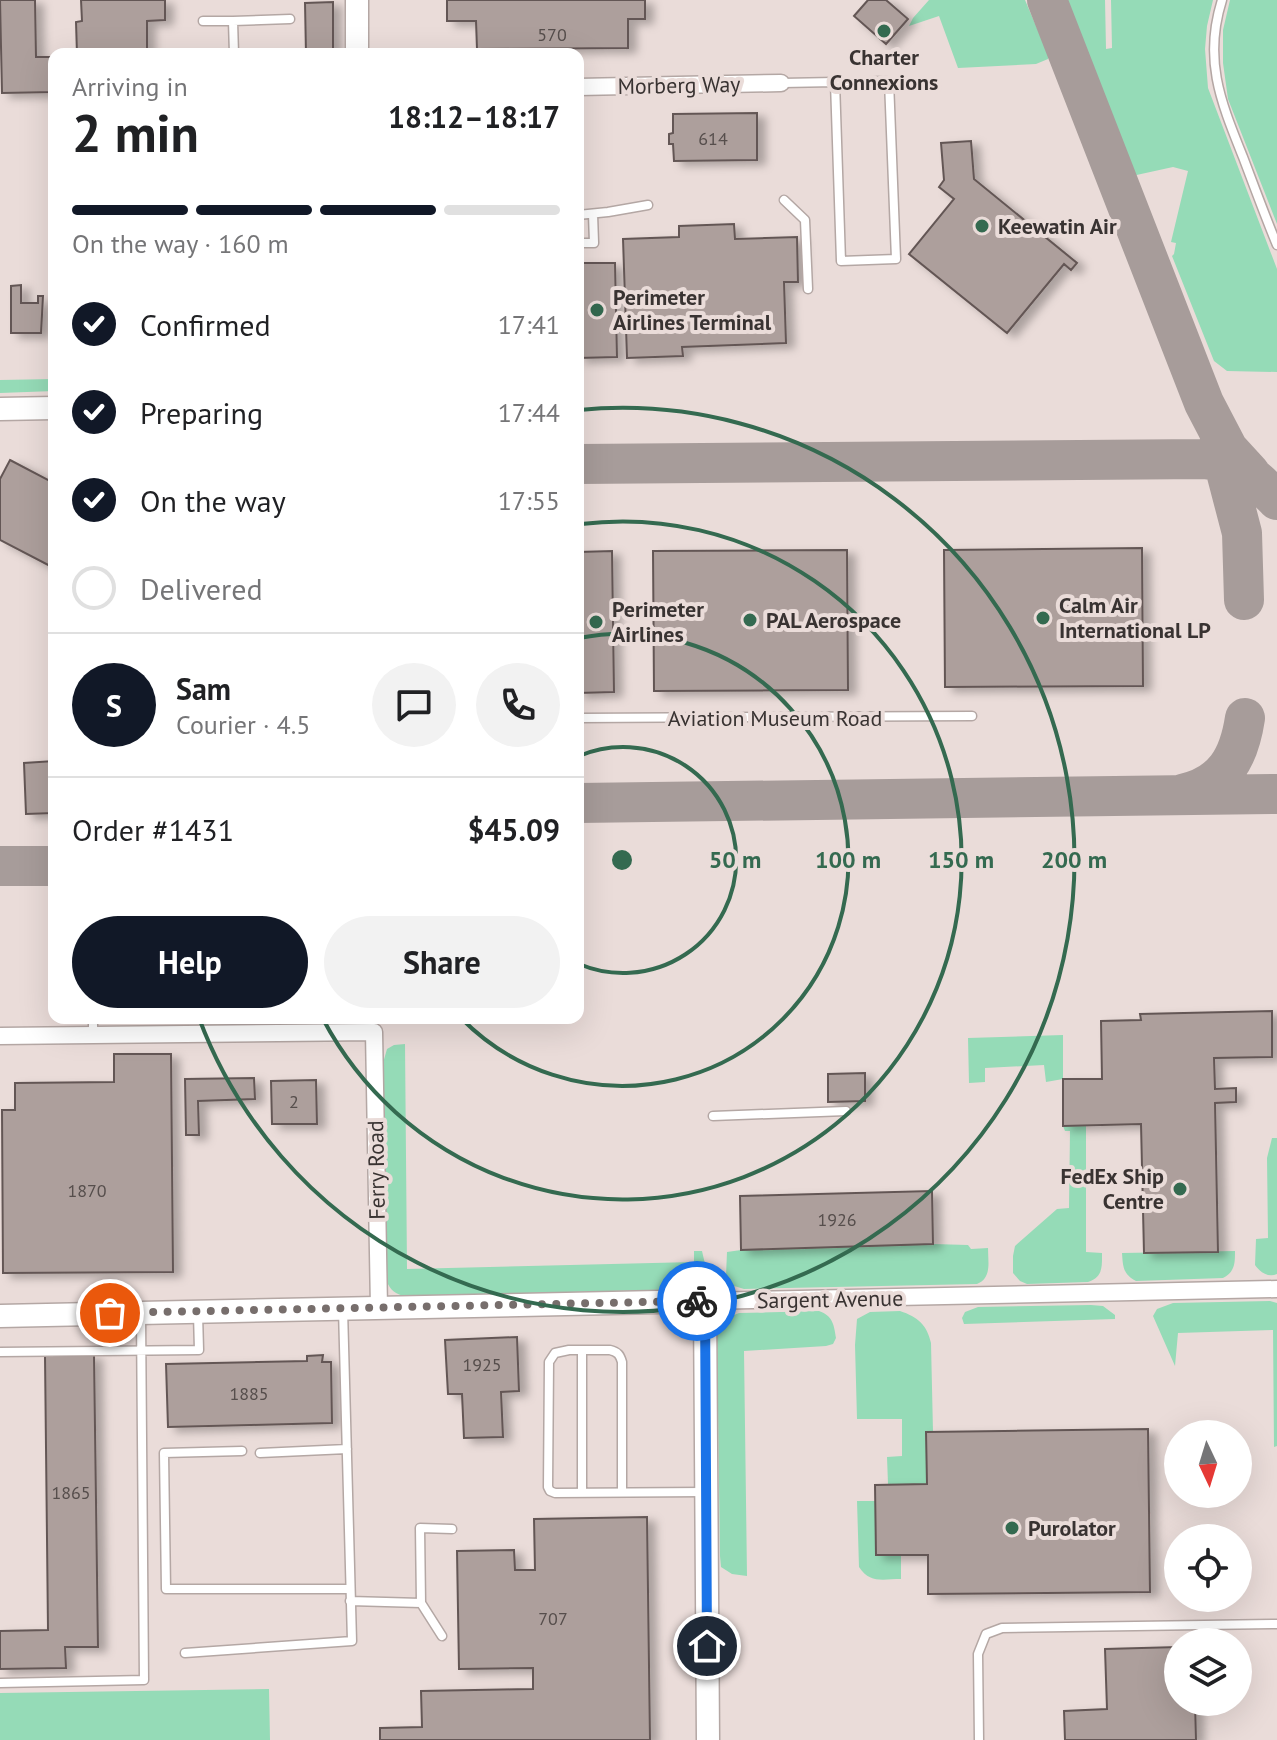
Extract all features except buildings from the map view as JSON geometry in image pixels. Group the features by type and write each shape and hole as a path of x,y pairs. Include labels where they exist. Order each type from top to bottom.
{"street":[{"path":"357,0 357,48"},
{"name":"Morberg Way","path":"584,87 781,83"},
{"path":"0,409 48,408"},
{"path":"0,1036 93,1026"},
{"name":"Ferry Road","path":"93,1026 374,1032 379,1308"},
{"name":"Sargent Avenue","path":"0,1316 1277,1289"},
{"path":"705,1301 708,1740"}],"lane":[{"path":"1222,0 1214,41 1218,91 1277,245"},
{"path":"203,21 290,19"},
{"path":"233,21 234,48"},
{"path":"781,83 835,82 889,81 896,259 841,261 835,82"},
{"path":"784,200 805,220 808,289"},
{"path":"584,215 648,205"},
{"path":"584,243 594,243 593,214"},
{"name":"Aviation Museum Road","path":"584,718 972,716"},
{"path":"713,1116 846,1111"},
{"path":"185,1653 352,1641 343,1308"},
{"path":"0,1352 199,1350 198,1311"},
{"path":"0,1683 144,1680 141,1313"},
{"path":"622,1492 620,1356 616,1352 582,1350 555,1353 549,1362 550,1491 555,1493 706,1492"},
{"path":"582,1350 582,1493"},
{"path":"260,1453 347,1449"},
{"path":"242,1451 164,1453 166,1589 350,1589"},
{"path":"442,1636 421,1603 420,1528 452,1529"},
{"path":"350,1601 421,1603"},
{"path":"979,1740 978,1654 986,1634 1002,1628 1277,1624"}],"green space":[{"path":"929,0 1025,0 1048,59 1036,64 958,68 939,16 909,26"},
{"path":"1064,0 1105,0 1106,49 1112,48 1111,0 1213,0 1205,49 1208,88 1277,269 1277,372 1227,371 1214,361 1172,256 1176,243 1171,242 1188,171 1173,167 1132,176"},
{"path":"1230,0 1277,0 1277,224 1228,99 1223,30"},
{"path":"48,379 48,391 0,393 0,380"},
{"path":"1063,1035 1063,1079 1046,1082 1044,1065 985,1068 985,1082 969,1083 968,1038"},
{"path":"405,1044 407,1269 694,1262 694,1251 702,1251 708,1277 702,1287 403,1296 394,1291 385,1277 383,1063 387,1049"},
{"path":"1063,1126 1086,1126 1086,1252 1102,1253 1102,1267 1097,1277 1088,1282 1027,1284 1013,1273 1015,1246 1057,1209 1069,1208 1070,1131 1065,1131"},
{"path":"1272,1138 1277,1138 1277,1274 1267,1275 1255,1265 1256,1239 1268,1238 1267,1158"},
{"path":"933,1244 988,1248 985,1278 977,1284 744,1289 731,1285 726,1276 727,1252"},
{"path":"1235,1251 1232,1270 1223,1278 1136,1281 1124,1270 1122,1253"},
{"path":"1173,1303 1277,1303 1277,1446 1274,1447 1273,1330 1178,1333 1175,1366 1153,1316 1157,1309"},
{"path":"1103,1306 1115,1315 1115,1319 964,1324 962,1318 965,1312 978,1307"},
{"path":"819,1311 832,1322 836,1338 833,1344 744,1351 747,1576 732,1574 721,1567 720,1556 717,1334 725,1321 739,1313"},
{"path":"900,1311 921,1322 931,1343 933,1432 926,1432 927,1484 888,1484 887,1457 902,1456 902,1419 857,1419 857,1319 870,1312"},
{"path":"857,1501 875,1501 877,1555 901,1556 901,1579 872,1578 859,1567"},
{"path":"269,1689 270,1740 0,1740 0,1693"}],"taxiway":[{"path":"1047,0 1204,403 1228,449 1250,473"},
{"path":"1219,445 1242,533 1244,600"},
{"path":"584,464 1205,459 1246,472 1277,500"},
{"path":"1182,794 1209,784 1227,768 1239,745 1245,718"},
{"path":"584,803 1277,794"},
{"path":"0,866 48,866"}],"way so far":[{"path":"110,1313 697,1301"}],"place":[{"name":"Charter Connexions","path":"884,31"},
{"name":"Keewatin Air","path":"982,226"},
{"name":"Perimeter Airlines Terminal","path":"597,310"},
{"name":"Calm Air International LP","path":"1043,618"},
{"name":"PAL Aerospace","path":"750,620"},
{"name":"Perimeter Airlines","path":"596,622"},
{"name":"FedEx Ship Centre","path":"1180,1189"},
{"name":"Purolator","path":"1012,1528"}],"route":[{"path":"697,1301 705,1301 707,1646"}]}
